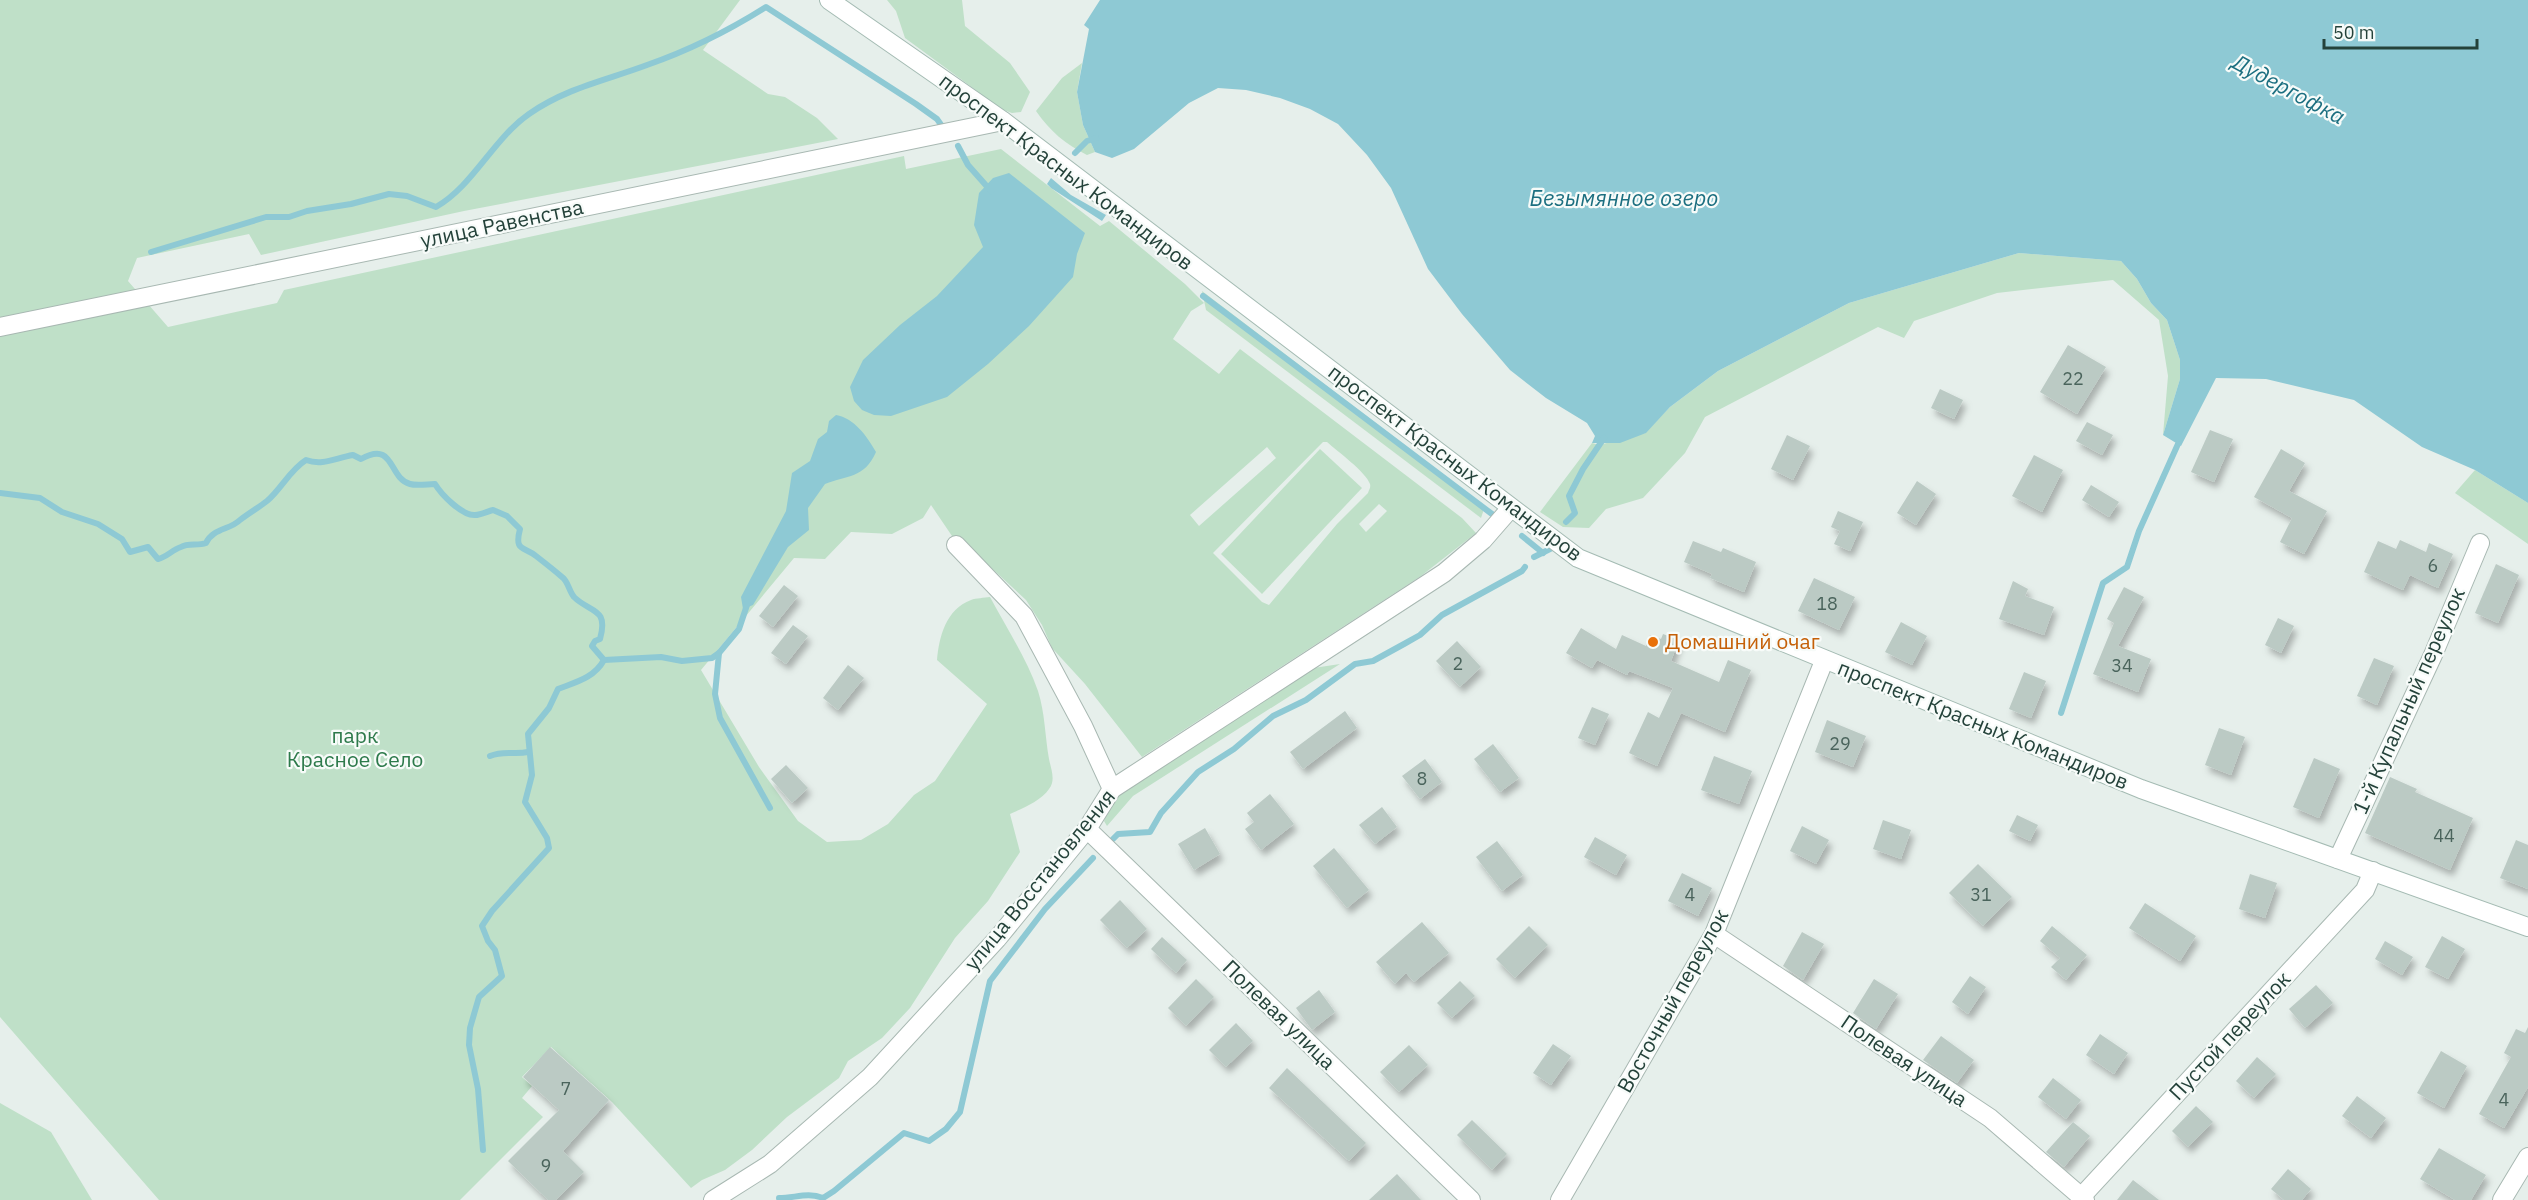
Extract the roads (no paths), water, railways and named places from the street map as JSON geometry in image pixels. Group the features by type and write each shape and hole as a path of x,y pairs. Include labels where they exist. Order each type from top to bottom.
{"street":[{"name":"проспект Красных Командиров","path":"829,0 1003,121 1510,509 1578,558 1824,661 2141,789 2528,927"},
{"name":"улица Равенства","path":"0,327 1003,121"},
{"name":"улица Восстановления","path":"713,1200 770,1164 870,1077 997,939 1087,829 1112,789 1444,573 1484,540 1510,509"},
{"name":"1-й Купальный переулок","path":"2338,859 2433,655 2480,543"},
{"path":"956,545 1024,616 1083,726 1112,789"},
{"name":"Восточный переулок","path":"1560,1200 1714,934 1824,661"},
{"name":"Полевая улица","path":"1087,829 1471,1200"},
{"name":"Пустой переулок","path":"2083,1198 2365,890 2373,871"},
{"name":"Полевая улица","path":"1714,934 1990,1118 2083,1198"},
{"path":"2502,1200 2528,1157"}],"water":[{"name":"Безымянное озеро","path":"1100,0 2528,0 2528,503 2475,470 2422,447 2354,400 2266,379 2216,378 2181,446 2163,435 2180,379 2180,360 2167,320 2151,303 2137,279 2121,261 2019,253 1849,303 1718,371 1670,407 1646,433 1620,443 1592,443 1595,436 1587,423 1546,398 1510,370 1462,314 1428,269 1391,188 1367,155 1338,124 1310,109 1280,98 1246,90 1218,88 1189,103 1134,149 1112,158 1095,152 1083,125 1077,92 1089,29 1084,25"},
{"path":"1009,173 1085,233 1077,254 1073,277 1029,326 988,364 947,397 891,416 874,415 862,410 854,401 850,387 863,360 900,325 937,296 983,247 974,225 979,193 993,178"},
{"path":"1051,178 1071,195 1106,215 1102,221 1051,188 1047,184"},
{"path":"836,415 854,424 876,452 860,472 825,484 808,508 809,530 788,547 753,605 743,609 741,597 786,511 792,473 810,461 818,439 827,432 829,421"}],"waterway":[{"path":"151,252 266,217 289,217 307,211 351,204 389,194 407,196 436,207 461,187 516,124 543,105 572,91 694,46 766,7 916,104 937,119 944,129"},
{"path":"1075,153 1087,141 1096,138"},
{"path":"958,146 968,165 991,191"},
{"path":"1203,296 1492,514"},
{"path":"1566,522 1575,513 1569,496 1583,469 1604,438"},
{"path":"2061,713 2103,583 2127,567 2139,531 2178,444"},
{"path":"0,493 40,498 62,512 98,524 122,539 130,552 148,547 158,559 184,546 206,543 213,534 236,523 267,501 306,460 324,462 353,455 361,459 372,454 380,454 386,457 403,480 413,485 435,484 464,512 475,515 493,510 507,516 520,529 519,545 564,579 574,597 600,616 602,621 600,639 592,646 604,660 661,657 682,661 712,658 739,629 748,602"},
{"path":"1522,536 1543,553"},
{"path":"1534,557 1552,548"},
{"path":"1113,839 1118,834 1150,832 1161,813 1198,772 1234,749 1273,716 1306,700 1355,664 1373,661 1420,635 1442,615 1522,571 1525,567"},
{"path":"719,653 715,694 720,718 770,808"},
{"path":"483,1150 478,1089 469,1045 470,1028 479,997 502,976 495,950 488,941 482,926 492,911 549,848 547,838 525,802 532,775 528,734 549,708 558,689 590,675 604,660"},
{"path":"490,756 500,753 528,752"},
{"path":"779,1198 807,1195 823,1198 904,1133 929,1141 946,1129 960,1112 990,981 1045,909 1093,858"}],"place":[{"name":"Домашний очаг","path":"1653,642"}],"water label":[{"name":"Дудергофка","path":"2289,89"}],"park label":[{"name":"парк Красное Село","path":"355,748"}]}
